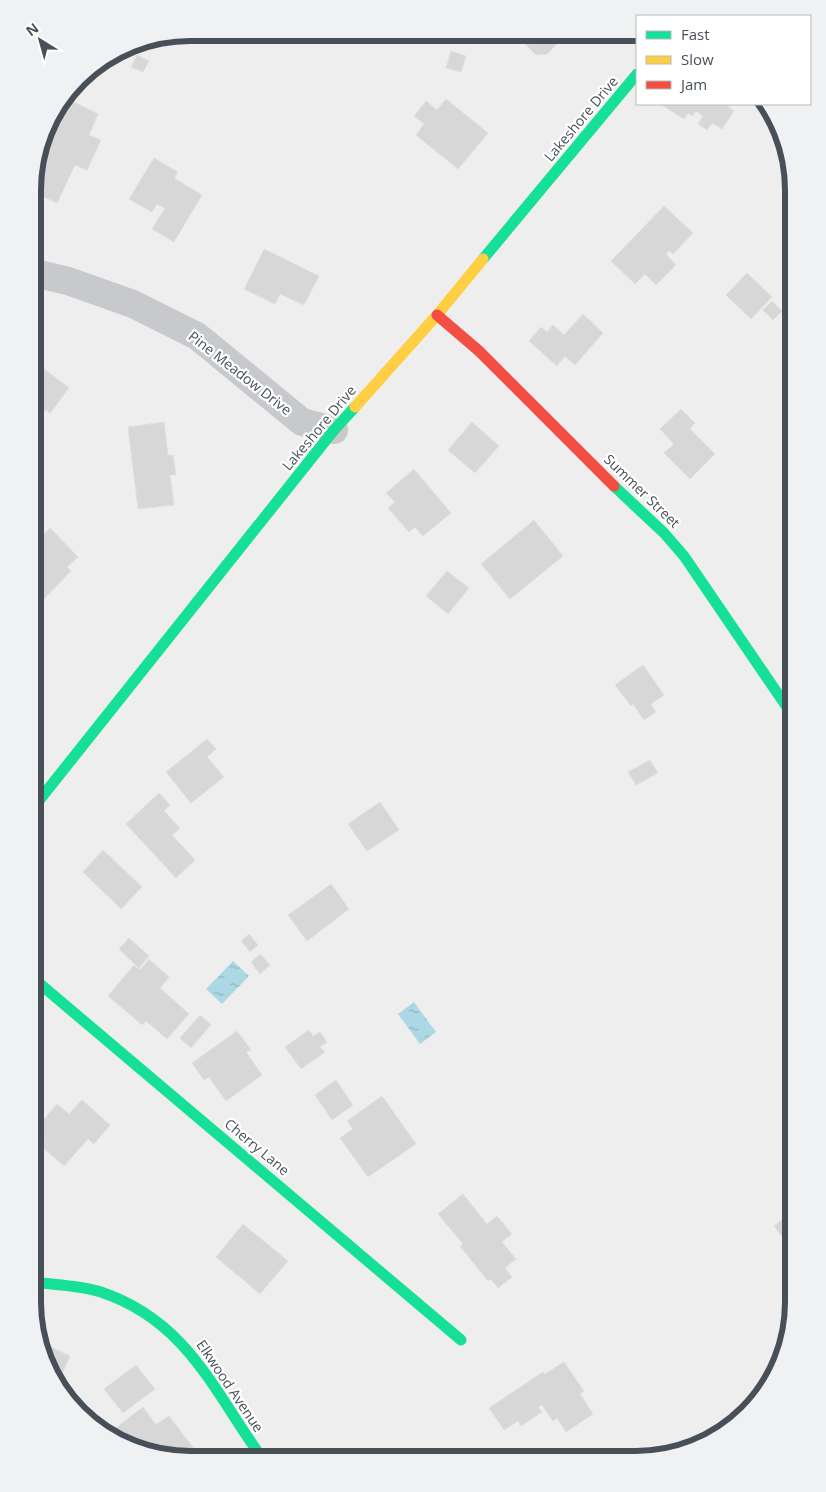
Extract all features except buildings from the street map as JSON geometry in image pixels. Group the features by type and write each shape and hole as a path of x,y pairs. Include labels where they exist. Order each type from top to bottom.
{"street":[{"name":"Lakeshore Drive","path":"41,798 334,430 438,315 636,75"},
{"name":"Pine Meadow Drive","path":"41,275 68,281 133,304 197,336 302,422 334,430"},
{"name":"Summer Street","path":"438,315 485,357 577,450 664,532 684,556 785,704"},
{"name":"Cherry Lane","path":"41,985 461,1340"},
{"name":"Elkwood Avenue","path":"41,1283 100,1291 129,1303 155,1318 193,1354 257,1451"}],"water":[{"path":"233,961 249,976 222,1004 206,989"},
{"path":"414,1002 436,1032 420,1044 398,1014"}],"traffic: fast":[{"path":"483,259 636,75"},
{"path":"41,798 334,430 355,407"},
{"path":"614,486 664,533 684,556 785,704"},
{"path":"41,985 461,1340"},
{"path":"41,1283 101,1292 131,1305 156,1321 177,1339 195,1360 257,1451"}],"traffic: slow":[{"path":"355,407 437,315 483,259"}],"traffic: jam":[{"path":"437,315 479,351 614,486"}]}
